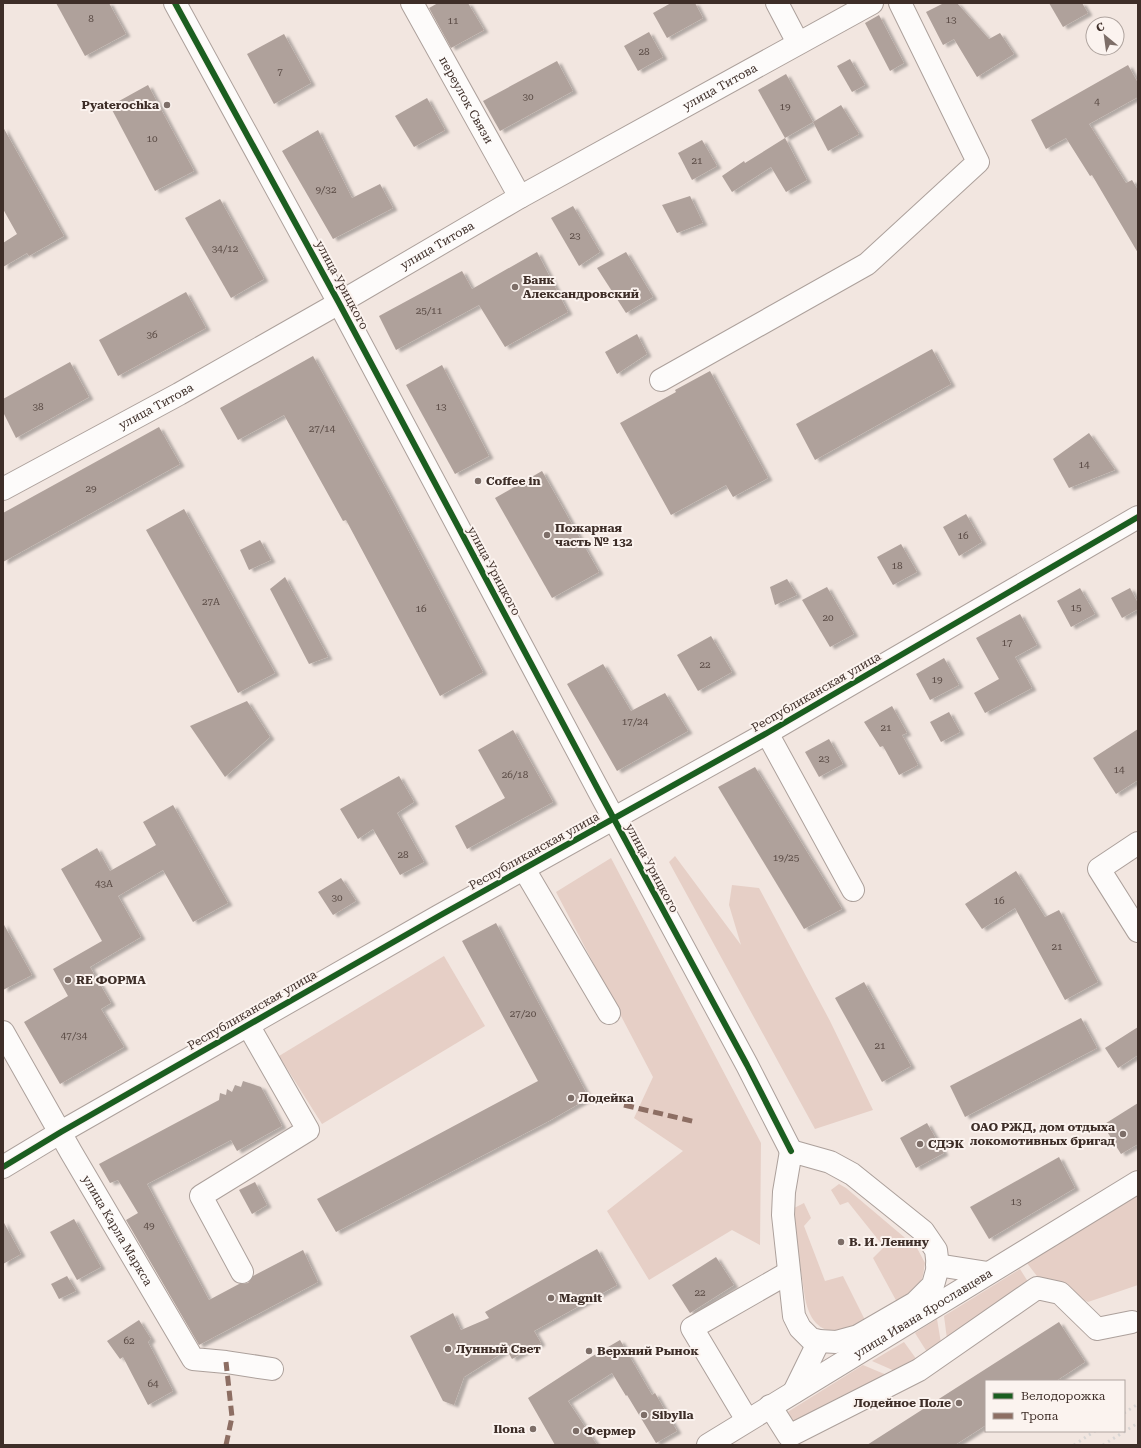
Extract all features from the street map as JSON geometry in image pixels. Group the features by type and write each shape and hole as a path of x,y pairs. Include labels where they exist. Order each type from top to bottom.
{"street":[{"name":"улица Урицкого","path":"175,3 339,303 613,819 747,1065 791,1151"},
{"name":"переулок Связи","path":"412,3 520,197"},
{"path":"776,3 798,43"},
{"name":"улица Титова","path":"3,489 179,394 339,303 520,197 872,3"},
{"path":"662,380 867,264 978,162 900,3"},
{"name":"Республиканская улица","path":"3,1167 61,1132 524,868 767,734 1138,517"},
{"path":"767,734 853,890"},
{"path":"1138,842 1099,869 1138,931"},
{"path":"524,868 609,1013"},
{"path":"242,1272 201,1196 308,1130 248,1025"},
{"name":"улица Карла Маркса","path":"3,1032 47,1111 61,1132 79,1166 193,1359 272,1369"},
{"path":"791,1151 830,1162 852,1174 923,1231 936,1250 937,1265 933,1285 915,1303 858,1336 836,1342 819,1342 811,1339 800,1328 794,1316 788,1273 783,1215 784,1192 791,1151"},
{"name":"улица Ивана Ярославцева","path":"708,1445 1138,1182"},
{"path":"937,1265 988,1273"},
{"path":"747,1420 692,1328 788,1273"},
{"path":"770,1406 789,1436 919,1370 1037,1288 1060,1293 1097,1329 1132,1322"},
{"path":"794,1392 819,1342"}],"shaded area":[{"path":"675,856 741,945 729,905 732,885 759,888 830,1021 873,1110 815,1129 669,862"},
{"path":"611,858 761,1143 760,1245 732,1230 649,1280 607,1211 683,1151 634,1118 653,1077 556,892"},
{"path":"444,956 485,1026 322,1124 279,1056"},
{"path":"1138,1182 1138,1285 1088,1302 1040,1280 1020,1254"},
{"path":"839,1184 846,1188 917,1248 925,1263 919,1287 898,1304 873,1258 884,1247 848,1202 840,1205 831,1190"},
{"path":"804,1203 811,1218 804,1226 825,1281 843,1276 865,1320 843,1333 835,1333 818,1325 812,1317 805,1298 792,1213 794,1208"},
{"path":"1020,1269 1030,1285 947,1339 944,1316"},
{"path":"937,1319 941,1343 927,1352 915,1333"},
{"path":"904,1342 917,1360 897,1372 872,1361"},
{"path":"863,1365 889,1376 793,1426 786,1413"}],"building":[{"path":"56,3 109,3 126,34 85,56"},
{"path":"438,3 468,3 484,30 451,48 429,8"},
{"path":"671,3 695,3 703,18 667,38 653,13"},
{"path":"944,3 957,3 989,39 1000,33 1014,54 977,77 954,39 943,45 926,12"},
{"path":"1049,3 1082,3 1088,13 1063,27"},
{"path":"879,15 904,63 890,71 865,23"},
{"path":"649,32 663,57 638,71 624,46"},
{"path":"284,34 311,83 274,104 247,54"},
{"path":"850,59 865,85 852,92 837,66"},
{"path":"557,61 573,91 500,131 483,101"},
{"path":"1128,65 1138,83 1138,97 1089,124 1126,183 1132,180 1138,190 1138,253 1092,175 1090,176 1066,138 1046,149 1031,120"},
{"path":"786,74 813,122 785,138 758,90"},
{"path":"148,85 194,171 155,191 110,106"},
{"path":"427,98 445,130 414,147 395,116"},
{"path":"841,105 859,134 828,151 813,122"},
{"path":"3,127 64,236 29,256 27,253 3,267 3,243 17,234 3,209"},
{"path":"318,130 352,198 380,184 393,208 333,239 282,151"},
{"path":"785,138 807,180 786,192 771,167 732,192 722,176 744,161 745,163"},
{"path":"702,140 717,166 692,180 678,153"},
{"path":"690,196 703,223 677,233 662,205"},
{"path":"220,199 264,279 231,298 185,218"},
{"path":"573,206 600,252 579,266 551,218"},
{"path":"537,252 568,312 505,347 479,305 396,350 379,316 462,271 472,289"},
{"path":"626,252 653,297 626,313 597,268"},
{"path":"186,292 206,328 118,376 99,340"},
{"path":"637,334 647,354 617,374 605,352"},
{"path":"932,349 951,384 815,460 796,424"},
{"path":"313,356 390,496 483,672 440,696 346,520 343,521 284,415 238,440 220,408"},
{"path":"70,362 89,397 16,438 3,412 3,399"},
{"path":"442,365 489,456 455,474 406,385"},
{"path":"710,371 768,478 733,497 726,485 671,515 620,423"},
{"path":"159,427 180,464 3,562 3,513"},
{"path":"1089,433 1115,470 1069,488 1053,459"},
{"name":"Пожарная часть № 132","path":"542,471 599,572 552,598 495,498"},
{"path":"184,509 275,673 238,693 146,530"},
{"path":"966,514 982,542 959,556 943,527"},
{"path":"260,540 271,560 249,570 240,550"},
{"path":"901,544 917,572 893,585 877,557"},
{"path":"285,577 328,657 309,664 270,589"},
{"path":"787,579 797,595 775,605 770,587"},
{"path":"827,587 854,634 830,647 802,600"},
{"path":"1080,588 1095,614 1071,627 1057,601"},
{"path":"1130,588 1138,603 1138,609 1122,618 1111,598"},
{"path":"1020,614 1037,645 1015,657 1032,688 985,713 974,693 999,679 976,638"},
{"path":"711,636 732,672 698,691 677,655"},
{"path":"944,658 959,685 930,700 916,674"},
{"path":"603,664 631,711 665,693 688,731 617,771 567,684"},
{"path":"247,701 270,737 225,777 190,726"},
{"path":"892,706 907,733 902,735 918,765 899,775 883,746 880,747 864,722"},
{"path":"949,712 960,732 941,742 930,722"},
{"path":"1138,729 1138,780 1116,794 1093,758"},
{"path":"513,730 553,802 467,849 455,826 505,798 478,750"},
{"path":"829,739 843,764 819,777 805,752"},
{"path":"755,767 842,909 804,929 718,787"},
{"path":"399,776 414,802 397,813 424,862 400,875 373,829 358,839 340,809"},
{"path":"173,805 228,903 193,922 163,870 118,896 141,937 90,967 111,1003 101,1009 124,1047 60,1084 24,1022 68,996 53,969 102,941 61,869 97,848 110,871 156,845 143,822"},
{"path":"1016,871 1045,917 1059,910 1098,982 1065,1000 1015,908 982,929 965,904"},
{"path":"341,878 356,901 333,915 318,892"},
{"path":"3,923 32,975 3,990"},
{"path":"496,923 589,1098 549,1121 336,1232 317,1199 538,1081 462,941"},
{"path":"864,982 911,1066 882,1082 835,998"},
{"path":"1081,1018 1097,1048 965,1117 950,1086"},
{"path":"1138,1027 1138,1055 1118,1068 1105,1048"},
{"path":"243,1081 261,1087 282,1126 237,1151 231,1140 147,1184 209,1300 239,1284 248,1283 253,1276 303,1250 318,1282 199,1345 126,1220 138,1213 118,1180 110,1183 99,1164 219,1100 220,1093 226,1095 227,1089 232,1092 235,1085 241,1087"},
{"name":"ОАО РЖД, дом отдыха локомотивных бригад","path":"1138,1103 1138,1144 1121,1154 1103,1125"},
{"path":"927,1123 944,1153 916,1168 900,1138"},
{"path":"1059,1157 1075,1188 989,1239 970,1207"},
{"path":"255,1182 267,1205 252,1214 239,1190"},
{"path":"74,1219 101,1267 77,1280 50,1232"},
{"path":"3,1221 21,1254 3,1264"},
{"path":"597,1249 617,1285 534,1331 541,1343 512,1359 507,1350 464,1377 454,1405 443,1401 410,1336 453,1313 461,1330 489,1318 485,1312"},
{"path":"716,1257 734,1285 690,1313 672,1285"},
{"path":"67,1276 76,1291 59,1299 51,1284"},
{"path":"139,1320 151,1339 148,1342 173,1391 148,1405 123,1357 120,1359 107,1341"},
{"name":"Лодейное Поле","path":"1059,1322 1085,1362 1058,1380 985,1380 985,1426 955,1445 867,1445"},
{"path":"620,1340 652,1395 655,1393 677,1431 656,1443 612,1373 568,1401 597,1445 555,1445 528,1398"}],"railway":[{"path":"1125,1412 1138,1404"},
{"path":"1125,1431 1138,1423"},
{"path":"1074,1445 1094,1432"},
{"path":"1103,1445 1124,1432"}],"marked path":[{"path":"624,1105 696,1122"},
{"path":"226,1362 232,1417 226,1445"}],"cycle path":[{"path":"175,3 339,303 601,795 747,1065 791,1151"},
{"path":"3,1167 61,1132 439,916 767,733 1138,517"}],"place":[{"name":"Pyaterochka","path":"167,105"},
{"name":"Банк Александровский","path":"515,287"},
{"name":"Coffee in","path":"478,481"},
{"name":"Пожарная часть № 132","path":"547,535"},
{"name":"RE ФОРМА","path":"68,980"},
{"name":"Лодейка","path":"571,1098"},
{"name":"ОАО РЖД, дом отдыха локомотивных бригад","path":"1123,1134"},
{"name":"СДЭК","path":"920,1144"},
{"name":"В. И. Ленину","path":"841,1242"},
{"name":"Magnit","path":"551,1298"},
{"name":"Лунный Свет","path":"448,1349"},
{"name":"Верхний Рынок","path":"589,1351"},
{"name":"Лодейное Поле","path":"959,1403"},
{"name":"Sibylla","path":"644,1415"},
{"name":"Ilona","path":"533,1429"},
{"name":"Фермер","path":"576,1431"}]}
